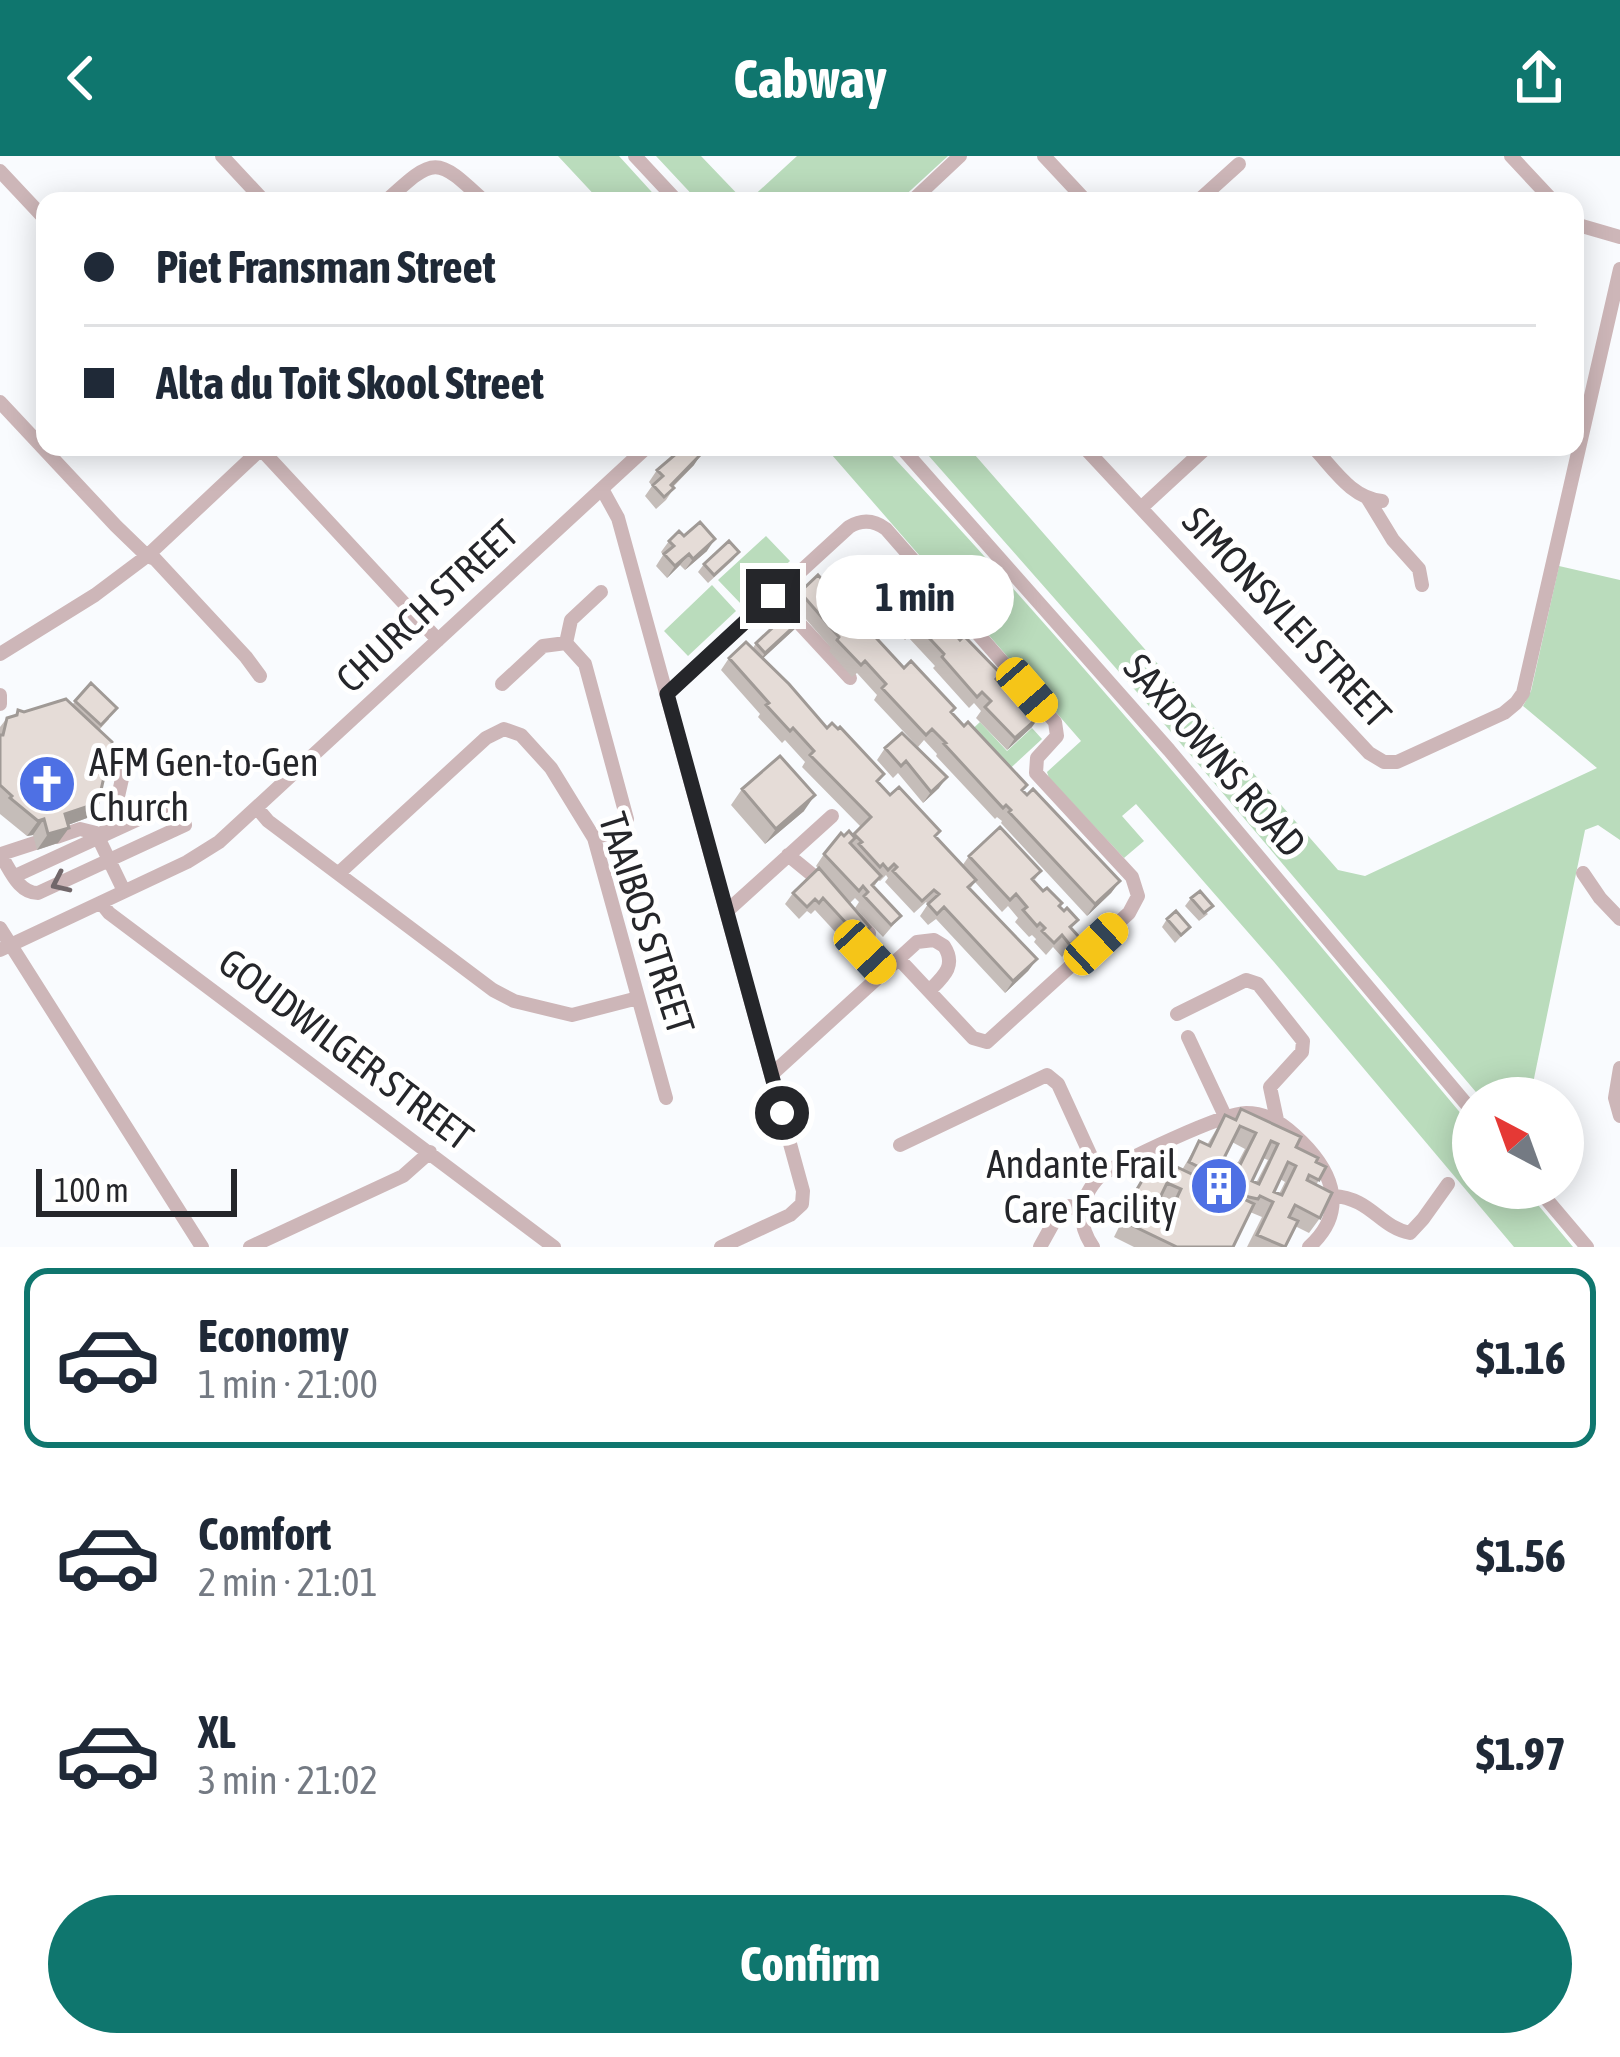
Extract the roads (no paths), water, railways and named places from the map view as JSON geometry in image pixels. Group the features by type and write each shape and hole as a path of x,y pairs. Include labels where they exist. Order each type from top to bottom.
{"street":[{"path":"222,156 256,192"},
{"path":"635,156 669,192"},
{"path":"922,192 960,156"},
{"path":"1044,156 1078,192"},
{"path":"1511,156 1544,192"},
{"path":"396,192 418,171 437,164 456,171 476,192"},
{"path":"1208,192 1239,164"},
{"path":"0,171 36,209"},
{"path":"1584,227 1620,237"},
{"name":"SIMONSVLEI STREET","path":"1584,401 1620,269"},
{"path":"0,402 36,440"},
{"path":"51,456 116,526 155,559 260,676"},
{"path":"0,655 147,556 252,456"},
{"path":"267,456 438,640"},
{"name":"CHURCH STREET","path":"5,948 209,850 637,456"},
{"name":"SAXDOWNS ROAD","path":"909,456 1169,750 1452,1087"},
{"name":"SIMONSVLEI STREET","path":"1092,456 1369,753 1384,762 1396,762 1504,713 1520,698 1572,456"},
{"path":"1141,508 1197,456"},
{"path":"1321,456 1355,492 1375,500 1393,541 1420,569 1422,585"},
{"path":"602,489 618,518 803,1191 802,1204 794,1213 739,1243 721,1247"},
{"path":"667,694 849,527 865,521 886,529 1055,722 1057,736 1037,758 1036,773 1136,883 1138,896 1129,913 991,1041 976,1040 899,959"},
{"path":"566,643 571,620 601,592"},
{"path":"773,596 850,678"},
{"path":"502,683 543,646 566,643"},
{"path":"566,643 585,664 627,815 621,829 594,838"},
{"name":"TAAIBOS STREET","path":"338,873 485,738 504,729 530,742 594,838 666,1098"},
{"path":"100,837 112,823 124,770"},
{"path":"15,876 165,807"},
{"path":"257,808 493,990 572,1015 638,998"},
{"path":"726,912 832,816"},
{"path":"35,843 0,854 26,891 38,893 185,825"},
{"path":"57,837 86,829 100,837 124,891"},
{"path":"788,855 815,876 869,933 865,952 884,972"},
{"path":"1583,873 1620,919"},
{"name":"GOUDWILGER STREET","path":"101,903 554,1247"},
{"path":"0,928 5,948 202,1247"},
{"path":"771,1075 899,959 923,940 934,940 944,946 949,969 928,991"},
{"path":"1177,1014 1246,980 1258,984 1303,1041 1302,1052 1270,1087 1277,1120"},
{"path":"1188,1037 1225,1116"},
{"path":"1620,1069 1615,1098 1620,1116"},
{"path":"900,1145 1047,1075 1058,1084 1100,1176"},
{"path":"1093,1247 1083,1228 1082,1212 1089,1188 1100,1176 1225,1116 1249,1113 1277,1120 1316,1156 1327,1177 1333,1196 1330,1220 1309,1247"},
{"path":"250,1247 403,1176 430,1152"},
{"path":"1333,1196 1360,1201 1397,1230 1410,1233 1448,1184"},
{"path":"1040,1247 1061,1209 1070,1206 1082,1212"},
{"path":"1555,1209 1587,1247"}],"place":[{"name":"AFM Gen-to-Gen Church","path":"47,784"},
{"name":"Andante Frail Care Facility","path":"1219,1186"}]}
